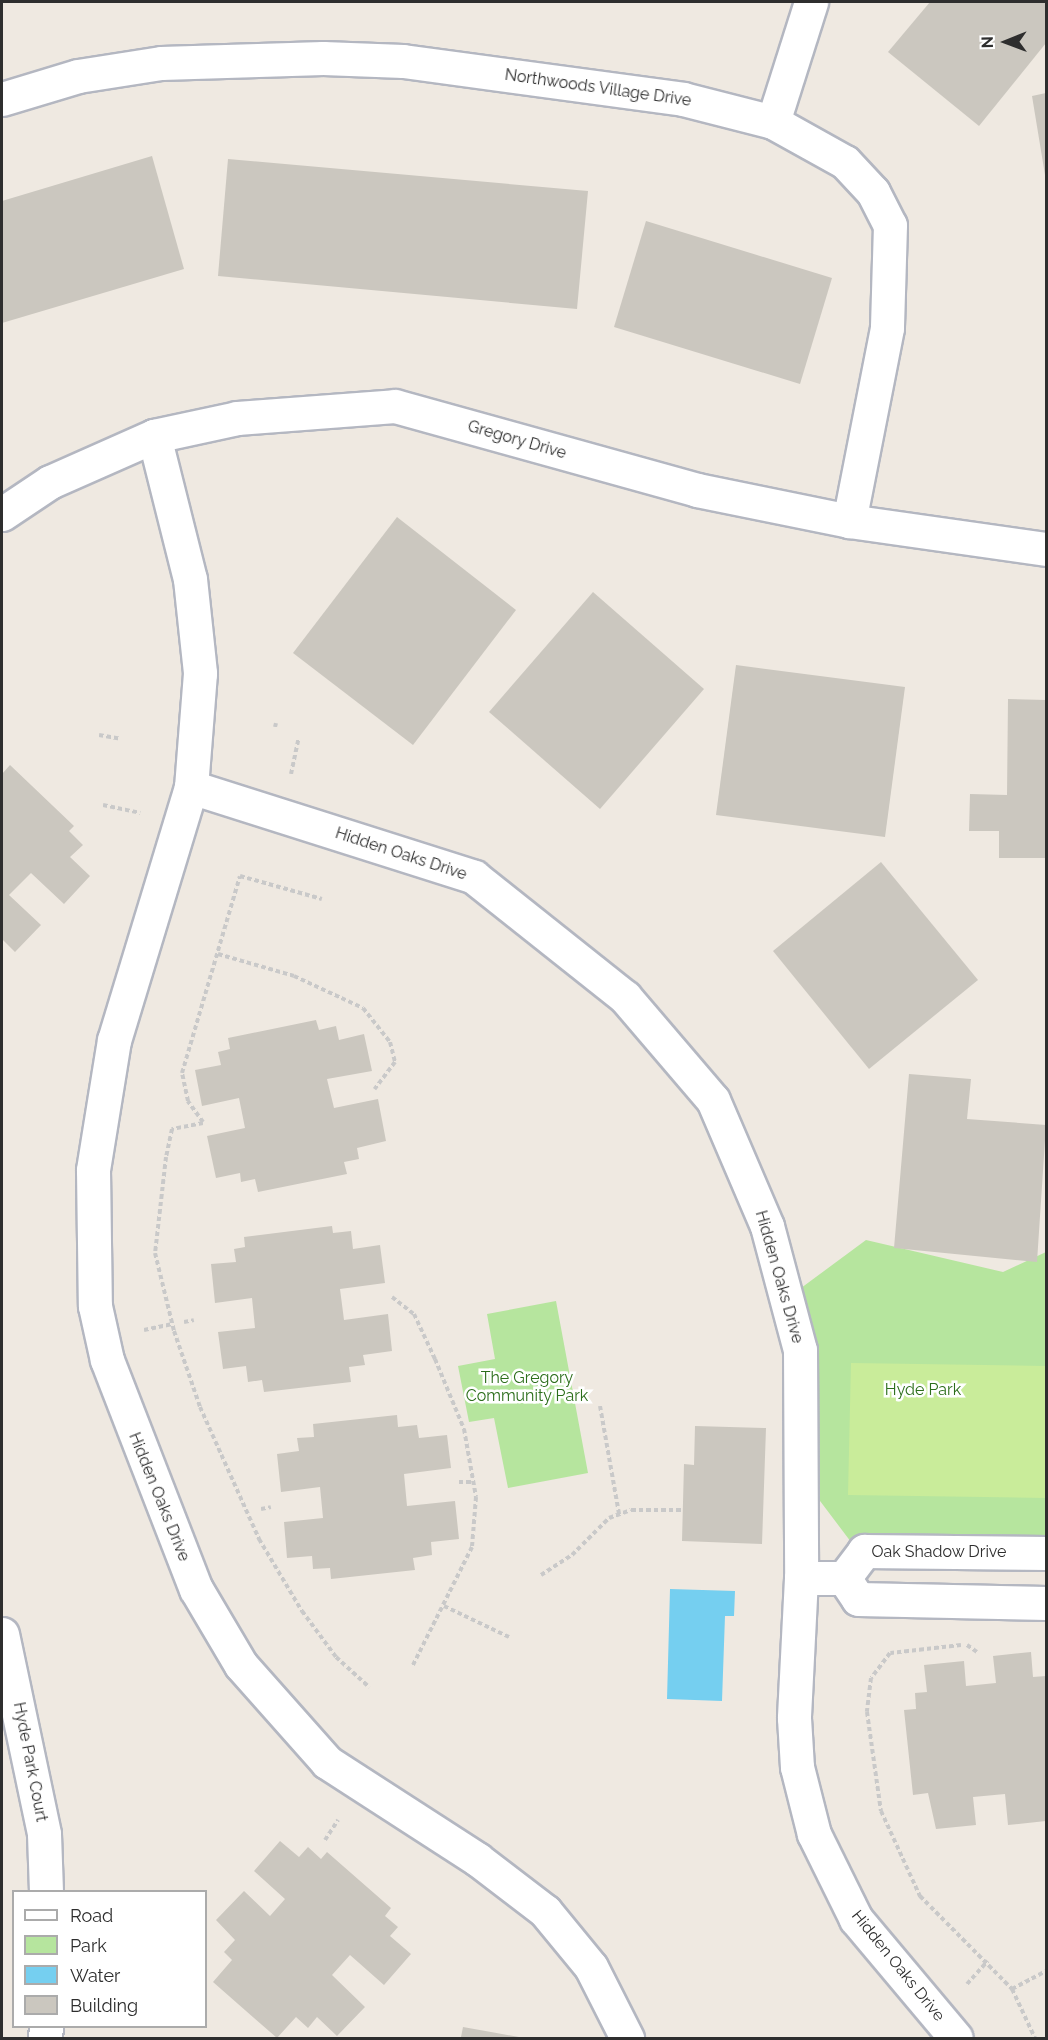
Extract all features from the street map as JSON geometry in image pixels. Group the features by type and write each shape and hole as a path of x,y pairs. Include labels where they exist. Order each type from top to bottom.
{"street":[{"path":"773,122 811,2"},
{"name":"Northwoods Village Drive","path":"2,99 78,76 161,63 323,58 403,62 683,99 773,122 845,162 873,192 890,225 887,328 849,521"},
{"name":"Gregory Drive","path":"2,514 50,482 154,436 237,418 394,406 697,490 849,521 1047,549"},
{"name":"Hidden Oaks Drive","path":"154,436 190,579 200,673 191,787 114,1040 102,1102 90,1246 95,1306 107,1360 196,1589 241,1665 327,1762 477,1859 553,1918 591,1967 627,2038"},
{"name":"Hidden Oaks Drive","path":"191,787 474,877 626,997 713,1100 767,1226 800,1350 801,1578 794,1718 797,1767 814,1834 856,1919 956,2038"},
{"name":"Oak Shadow Drive","path":"839,1578 864,1551 1047,1553"},
{"path":"801,1578 839,1578 858,1599 1047,1603"},
{"name":"Hyde Park Court","path":"2,1634 42,1822 46,1890"}],"path":[{"path":"99,735 121,738"},
{"path":"297,748 298,740"},
{"path":"103,805 110,807"},
{"path":"322,899 240,876 182,1072 188,1101 203,1123 172,1129 166,1157 155,1253 172,1324 200,1407 259,1539 302,1611 336,1657 369,1687"},
{"path":"218,954 294,976 363,1008 390,1042 395,1062 375,1089"},
{"path":"392,1297 414,1314 435,1359 464,1429 474,1482 472,1547 413,1665"},
{"path":"184,1322 194,1320"},
{"path":"162,1326 172,1324"},
{"path":"600,1406 619,1514"},
{"path":"459,1482 474,1482"},
{"path":"261,1509 271,1507"},
{"path":"541,1575 619,1514 682,1510"},
{"path":"444,1606 509,1637"},
{"path":"976,1652 965,1644 890,1653 871,1678 867,1712 881,1811 920,1896 988,1961 1012,1989 1035,2038"},
{"path":"325,1840 328,1834"},
{"path":"983,1966 988,1961"},
{"path":"1012,1989 1047,1971"}],"green space":[{"name":"Hyde Park","path":"866,1240 1003,1272 1046,1252 1046,1545 851,1542 811,1489 797,1291"},
{"name":"The Gregory Community Park","path":"556,1301 588,1473 508,1488 494,1418 469,1422 458,1366 495,1359 487,1314"},
{"path":"851,1363 1046,1366 1046,1498 848,1495"}],"water":[{"path":"670,1589 735,1591 734,1616 725,1616 722,1701 667,1699"}],"building":[{"path":"930,2 1046,2 1046,43 979,126 888,52"},
{"path":"1046,93 1046,175 1045,175 1032,96"},
{"path":"152,156 184,269 2,323 2,201"},
{"path":"228,159 588,191 577,309 218,276"},
{"path":"646,221 832,278 800,384 614,327"},
{"path":"397,517 516,610 413,745 293,653"},
{"path":"593,592 704,689 600,809 489,712"},
{"path":"736,665 905,687 885,837 716,815"},
{"path":"1008,699 1046,700 1046,858 999,858 999,831 969,831 970,794 1007,795"},
{"path":"10,765 74,826 69,831 83,845 70,857 90,876 64,904 31,873 9,895 41,925 15,952 2,939 2,774"},
{"path":"881,862 978,980 869,1069 773,951"},
{"path":"316,1020 319,1030 336,1026 339,1040 364,1034 372,1071 327,1079 334,1108 378,1099 386,1141 357,1148 359,1159 344,1162 347,1174 258,1192 255,1179 241,1182 240,1173 216,1178 207,1136 245,1128 239,1098 202,1106 195,1070 221,1065 218,1052 230,1049 228,1038"},
{"path":"909,1074 971,1079 967,1119 1046,1125 1037,1262 894,1248"},
{"path":"332,1226 333,1233 351,1231 353,1249 380,1245 385,1283 340,1289 344,1320 388,1314 392,1351 363,1355 365,1365 349,1367 351,1382 264,1392 262,1380 248,1382 246,1366 223,1369 218,1332 255,1328 252,1298 215,1303 211,1264 236,1262 234,1249 245,1247 244,1237"},
{"path":"397,1415 398,1427 417,1425 419,1438 447,1435 451,1468 404,1474 407,1506 455,1501 459,1539 431,1542 432,1555 413,1558 415,1570 331,1579 330,1568 313,1569 312,1556 287,1558 284,1522 323,1518 320,1487 281,1492 277,1454 299,1451 297,1438 314,1437 313,1424"},
{"path":"695,1426 766,1428 762,1544 682,1541 684,1464 694,1465"},
{"path":"1031,1652 1033,1677 1046,1676 1046,1821 1008,1825 1005,1794 973,1797 976,1825 936,1829 928,1793 913,1795 904,1710 916,1709 915,1693 927,1692 924,1665 964,1661 966,1686 996,1683 993,1656"},
{"path":"280,1841 299,1857 308,1847 321,1859 327,1852 391,1908 385,1916 398,1927 390,1936 411,1954 384,1985 350,1955 332,1975 365,2007 337,2036 317,2017 308,2028 296,2017 277,2038 213,1982 232,1960 224,1952 235,1940 216,1920 244,1891 270,1916 285,1899 254,1871"},
{"path":"463,2027 519,2038 447,2038 461,2037"}]}
